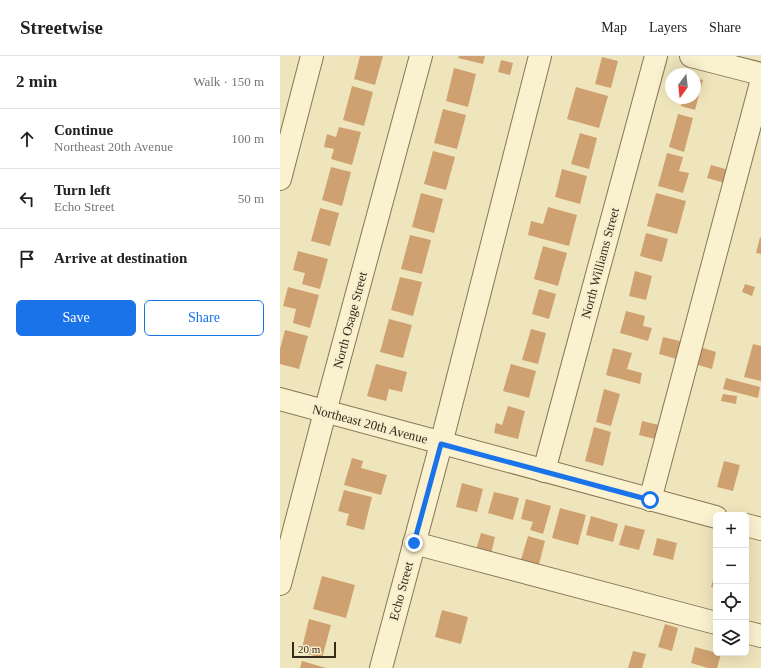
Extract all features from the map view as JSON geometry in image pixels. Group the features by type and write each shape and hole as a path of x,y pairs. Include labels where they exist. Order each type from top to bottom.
{"street":[{"path":"280,179 312,56"},
{"name":"North Osage Street","path":"280,584 324,412 421,56"},
{"name":"Echo Street","path":"381,668 441,444 540,56"},
{"name":"North Williams Street","path":"544,471 656,56"},
{"path":"691,56 761,74"},
{"path":"650,500 761,83"},
{"name":"Northeast 20th Avenue","path":"280,399 441,444 713,516"},
{"path":"414,543 713,623"},
{"path":"749,633 761,636"}],"building":[{"path":"360,56 383,56 375,85 354,79"},
{"path":"459,56 485,56 483,64 458,58"},
{"path":"602,57 618,61 611,88 595,84"},
{"path":"501,60 513,63 510,75 498,72"},
{"path":"454,68 476,74 468,107 446,101"},
{"path":"352,86 373,92 364,126 343,120"},
{"path":"576,87 608,96 599,128 567,119"},
{"path":"682,104 697,104 695,110 681,106"},
{"path":"443,109 466,115 457,149 434,143"},
{"path":"678,114 693,118 684,152 669,147"},
{"path":"339,127 361,132 352,165 331,159 334,149 324,147 327,134 336,137"},
{"path":"580,133 597,138 589,169 571,164"},
{"path":"433,151 455,157 446,190 424,184"},
{"path":"667,153 683,157 679,171 689,173 683,193 658,186"},
{"path":"711,165 729,170 725,183 707,178"},
{"path":"331,167 351,172 342,206 322,200"},
{"path":"562,169 587,176 580,204 555,197"},
{"path":"421,193 443,199 434,233 412,227"},
{"path":"656,193 686,201 677,234 647,226"},
{"path":"548,207 577,215 569,246 528,235 531,221 543,224"},
{"path":"320,208 339,213 330,246 311,241"},
{"path":"646,233 668,239 662,262 640,256"},
{"path":"410,235 431,240 422,274 401,269"},
{"path":"760,237 761,238 761,254 756,253"},
{"path":"543,246 567,253 558,286 534,279"},
{"path":"298,251 328,259 320,289 302,284 305,273 293,270"},
{"path":"635,271 652,276 646,300 629,296"},
{"path":"400,277 422,282 413,316 391,310"},
{"path":"745,284 755,287 752,296 742,292"},
{"path":"288,287 319,295 310,328 293,323 296,309 283,306"},
{"path":"539,289 556,294 549,319 532,314"},
{"path":"626,311 645,316 643,326 652,328 648,341 620,333"},
{"path":"389,319 412,325 403,358 380,352"},
{"path":"531,329 546,333 538,364 522,360"},
{"path":"285,330 308,336 299,369 280,364 280,349"},
{"path":"663,337 684,342 680,360 659,354"},
{"path":"753,344 761,346 761,381 744,377"},
{"path":"700,347 716,352 712,369 695,364"},
{"path":"613,348 632,353 627,369 642,373 640,384 606,375"},
{"path":"376,364 407,372 402,392 389,389 386,401 367,396"},
{"path":"511,364 536,371 529,398 503,391"},
{"path":"726,378 760,387 758,398 723,389"},
{"path":"604,389 620,394 611,426 596,422"},
{"path":"723,394 737,396 736,404 721,401"},
{"path":"508,406 525,411 518,439 494,433 496,423 502,425"},
{"path":"642,421 659,425 655,439 639,435"},
{"path":"594,427 611,432 603,466 585,461"},
{"path":"352,458 363,461 361,468 387,475 381,495 344,485"},
{"path":"724,461 740,465 733,491 717,487"},
{"path":"462,483 483,489 477,512 456,507"},
{"path":"344,490 372,497 364,530 346,525 349,514 338,511"},
{"path":"494,492 519,498 513,520 488,513"},
{"path":"526,499 551,506 543,534 530,530 533,522 521,519"},
{"path":"560,508 586,515 578,545 552,538"},
{"path":"591,516 618,524 613,542 586,535"},
{"path":"625,525 645,530 639,550 619,545"},
{"path":"481,533 495,537 491,554 476,550"},
{"path":"528,536 545,541 538,568 520,563"},
{"path":"657,538 677,543 673,560 653,555"},
{"path":"322,576 355,585 346,618 313,609"},
{"path":"442,610 468,617 461,644 435,637"},
{"path":"309,619 331,625 322,658 301,652"},
{"path":"665,624 678,628 672,651 658,647"},
{"path":"695,647 713,652 713,656 720,656 717,668 708,668 691,663"},
{"path":"633,651 646,654 642,668 628,668"},
{"path":"302,661 326,668 300,668"}],"route":[{"path":"414,543 441,444 650,500"}]}
